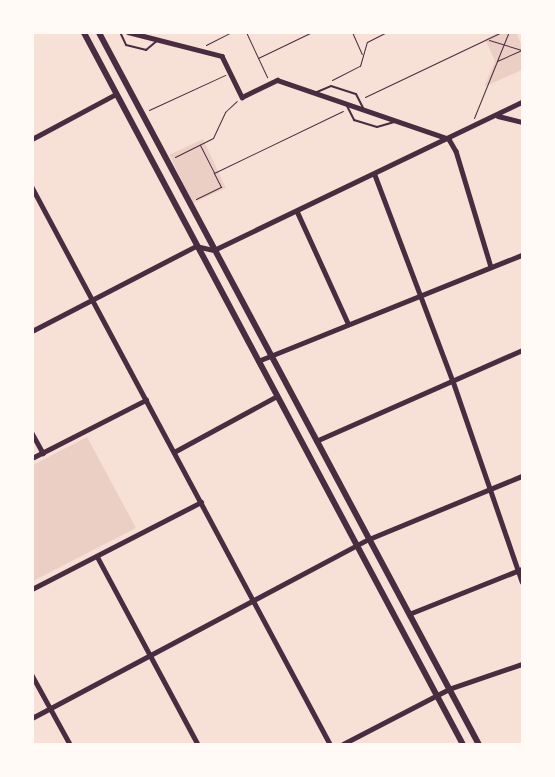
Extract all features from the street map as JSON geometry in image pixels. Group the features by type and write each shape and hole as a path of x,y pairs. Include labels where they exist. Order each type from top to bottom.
{"main road":[{"path":"84,32 196,246 463,744"},
{"path":"99,32 409,614 446,690 479,744"}],"street":[{"path":"128,32 222,56 242,97 277,80 347,106 449,139 456,151 491,267"},
{"path":"32,139 116,94"},
{"path":"32,331 196,246 214,250 498,116 522,102"},
{"path":"498,116 522,122"},
{"path":"375,175 453,381 521,569 522,580"},
{"path":"32,187 330,744"},
{"path":"297,211 348,323"},
{"path":"258,361 270,354 522,255"},
{"path":"316,441 522,350"},
{"path":"174,452 277,396"},
{"path":"32,458 146,400"},
{"path":"32,433 43,452"},
{"path":"32,718 368,539 522,476"},
{"path":"32,589 201,502"},
{"path":"97,556 198,744"},
{"path":"409,614 521,569"},
{"path":"343,744 446,690 522,664"},
{"path":"32,675 70,744"}],"lane":[{"path":"120,32 126,45 146,50 158,40"},
{"path":"145,32 148,38"},
{"path":"315,93 331,86 356,94 364,110"},
{"path":"347,106 354,120 377,128 397,121"}],"path":[{"path":"196,50 232,32"},
{"path":"246,32 270,83"},
{"path":"258,58 312,32"},
{"path":"352,32 363,56"},
{"path":"331,86 333,79 360,66 367,42 387,32"},
{"path":"359,100 502,32"},
{"path":"468,130 509,32"},
{"path":"487,40 522,50"},
{"path":"496,61 522,50"},
{"path":"142,114 230,72"},
{"path":"167,161 213,138 225,112 242,97"},
{"path":"214,173 347,106"},
{"path":"189,202 221,187 200,145"}],"shaded area":[{"path":"498,33 516,33 522,46 522,70 484,87 495,61 485,39"},
{"path":"203,139 226,188 192,204 169,155"},
{"path":"87,437 136,528 33,581 33,465"}]}
